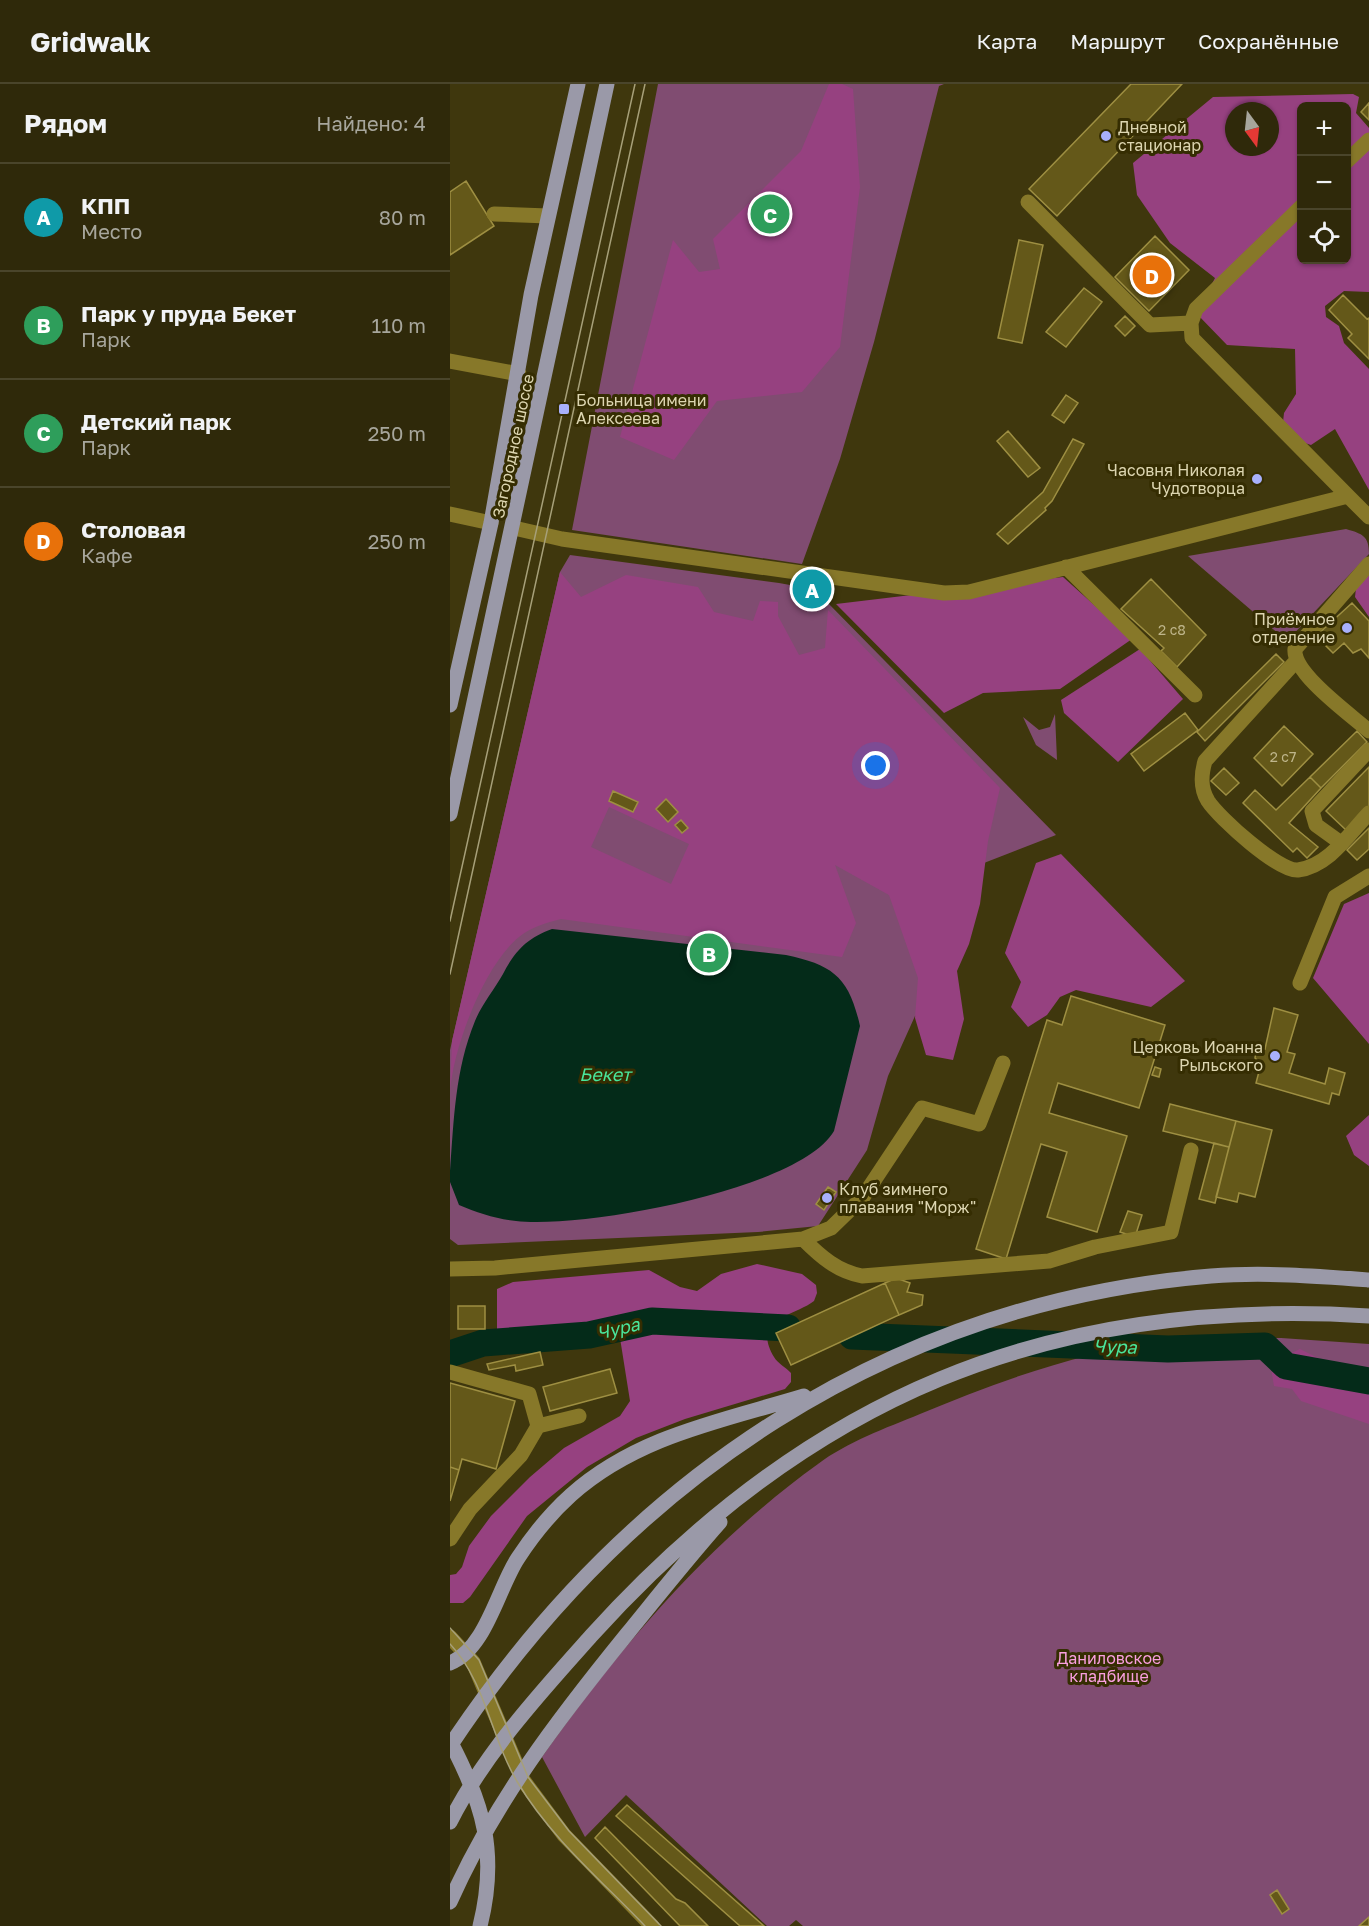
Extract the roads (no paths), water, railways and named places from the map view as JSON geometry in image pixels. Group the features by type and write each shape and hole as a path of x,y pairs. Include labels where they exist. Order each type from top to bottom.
{"main road":[{"name":"Загородное шоссе","path":"450,705 490,523 519,374 531,295 578,84"},
{"name":"Загородное шоссе","path":"450,814 514,528 607,84"},
{"path":"450,1746 482,1697 576,1585 628,1534 688,1482 756,1433 830,1387 911,1349 1033,1307 1156,1282 1214,1276 1285,1274 1369,1280"},
{"path":"450,1822 501,1742 569,1660 680,1545 757,1481 799,1452 858,1418 927,1384 986,1360 1101,1329 1216,1315 1285,1312 1369,1316"},
{"path":"450,1663 466,1653 479,1636 517,1560 541,1527 570,1496 601,1471 639,1449 684,1431 830,1387"},
{"path":"450,1902 471,1854 506,1795 584,1687 687,1558 757,1481"},
{"path":"450,1741 470,1778 485,1822 490,1858 488,1896 480,1926"}],"street":[{"path":"1351,158 1369,140"},
{"path":"1028,202 1150,325 1191,323"},
{"path":"1298,210 1196,309 1191,323 1192,338 1369,517"},
{"path":"494,214 548,216"},
{"path":"450,361 519,374"},
{"path":"514,528 562,539 944,593 969,592 1348,496"},
{"path":"450,514 490,523"},
{"path":"1369,564 1295,649 1296,661 1302,671 1369,731"},
{"path":"1066,567 1195,695"},
{"path":"1296,661 1205,761 1201,775 1208,801 1273,862 1288,869 1307,868 1326,860 1369,813"},
{"path":"1341,843 1316,825 1312,810 1369,750"},
{"path":"1300,983 1335,897 1369,876"},
{"path":"450,1269 495,1268 803,1239 831,1228 863,1197 922,1108 979,1124 1003,1063"},
{"path":"803,1239 832,1265 847,1273 862,1276 1060,1259 1095,1247 1171,1232 1191,1150"},
{"path":"450,1372 530,1394 538,1426 521,1455 470,1509 450,1539"},
{"path":"538,1426 579,1416"},
{"path":"450,1637 473,1662 523,1780 564,1835 652,1926"}],"water":[{"name":"Бекет","path":"552,929 786,955 816,963 827,969 844,985 856,1009 860,1026 834,1131 813,1152 779,1171 736,1188 637,1212 589,1219 547,1222 516,1221 487,1215 459,1205 450,1182 450,1171 459,1076 468,1039 481,1009 512,959 529,941"}],"waterway":[{"name":"Чура","path":"450,1354 483,1343 589,1335 652,1321 788,1328"},
{"name":"Чура","path":"852,1336 1168,1349 1265,1346 1286,1366 1369,1381"}],"tram line":[{"path":"450,921 635,84"},
{"path":"450,974 645,84"},
{"path":"450,1628 479,1660 528,1777 569,1831 661,1926"},
{"path":"450,1644 472,1676 509,1766 531,1803 577,1858 645,1926"}],"place":[{"name":"Дневной стационар","path":"1106,136"},
{"name":"Детский парк","path":"770,214"},
{"name":"Столовая","path":"1152,275"},
{"name":"Больница имени Алексеева","path":"564,409"},
{"name":"Часовня Николая Чудотворца","path":"1257,479"},
{"name":"КПП","path":"812,589"},
{"name":"Приёмное отделение","path":"1347,628"},
{"name":"Парк у пруда Бекет","path":"709,953"},
{"name":"Церковь Иоанна Рыльского","path":"1275,1056"},
{"name":"Клуб зимнего плавания \"Морж\"","path":"827,1198"}],"park label":[{"name":"Даниловское кладбище","path":"1109,1667"}]}
